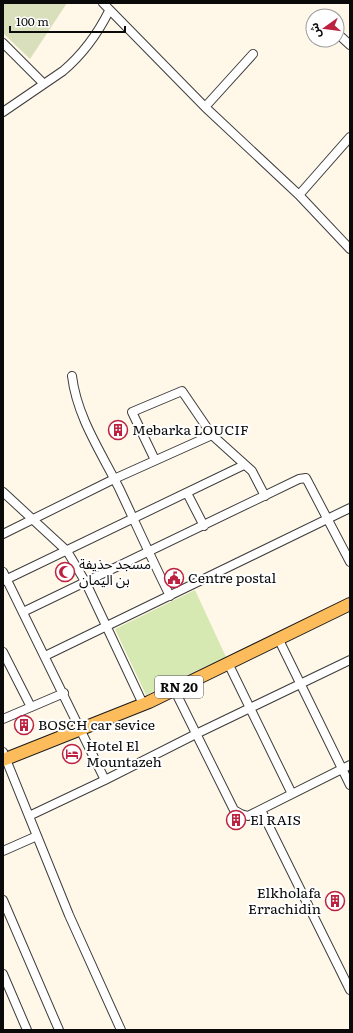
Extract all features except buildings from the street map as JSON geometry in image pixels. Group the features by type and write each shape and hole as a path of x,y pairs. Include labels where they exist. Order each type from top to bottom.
{"main road":[{"name":"RN 20","path":"4,757 143,704 350,604"}],"street":[{"path":"103,3 109,11 205,107 299,195 350,249"},
{"path":"3,112 63,71 80,55 101,28 109,11"},
{"path":"3,43 44,84"},
{"path":"205,107 253,54"},
{"path":"299,195 350,137"},
{"path":"72,376 79,410 134,518 148,552 170,596"},
{"path":"155,460 132,412 182,390 212,435 252,471 265,496"},
{"path":"3,534 155,460 212,435"},
{"path":"105,780 23,612 4,578 67,551 244,465"},
{"path":"23,612 86,583 299,479 306,478 350,562"},
{"path":"3,492 67,551 86,583 143,704"},
{"path":"187,493 204,526"},
{"path":"45,656 350,508"},
{"path":"278,638 350,785"},
{"path":"3,652 31,707"},
{"path":"29,816 350,660"},
{"path":"228,662 292,794"},
{"path":"174,689 234,810 241,814 248,816 350,765"},
{"path":"3,719 64,694"},
{"path":"4,757 69,915 121,1030"},
{"path":"261,810 350,990"},
{"path":"3,851 37,836"},
{"path":"3,900 59,1030"},
{"path":"3,974 6,989 27,1030"}],"green space":[{"path":"3,3 67,3 30,59 3,33"},
{"path":"195,590 226,657 146,695 115,629"}],"place":[{"name":"Mebarka LOUCIF","path":"118,430"},
{"name":"مسجد حذيفة بن اليمان","path":"65,572"},
{"name":"Centre postal","path":"174,578"},
{"name":"BOSCH car sevice","path":"24,725"},
{"name":"Hotel El Mountazeh","path":"72,754"},
{"name":"El RAIS","path":"236,820"},
{"name":"Elkholafa Errachidin","path":"335,901"}]}
